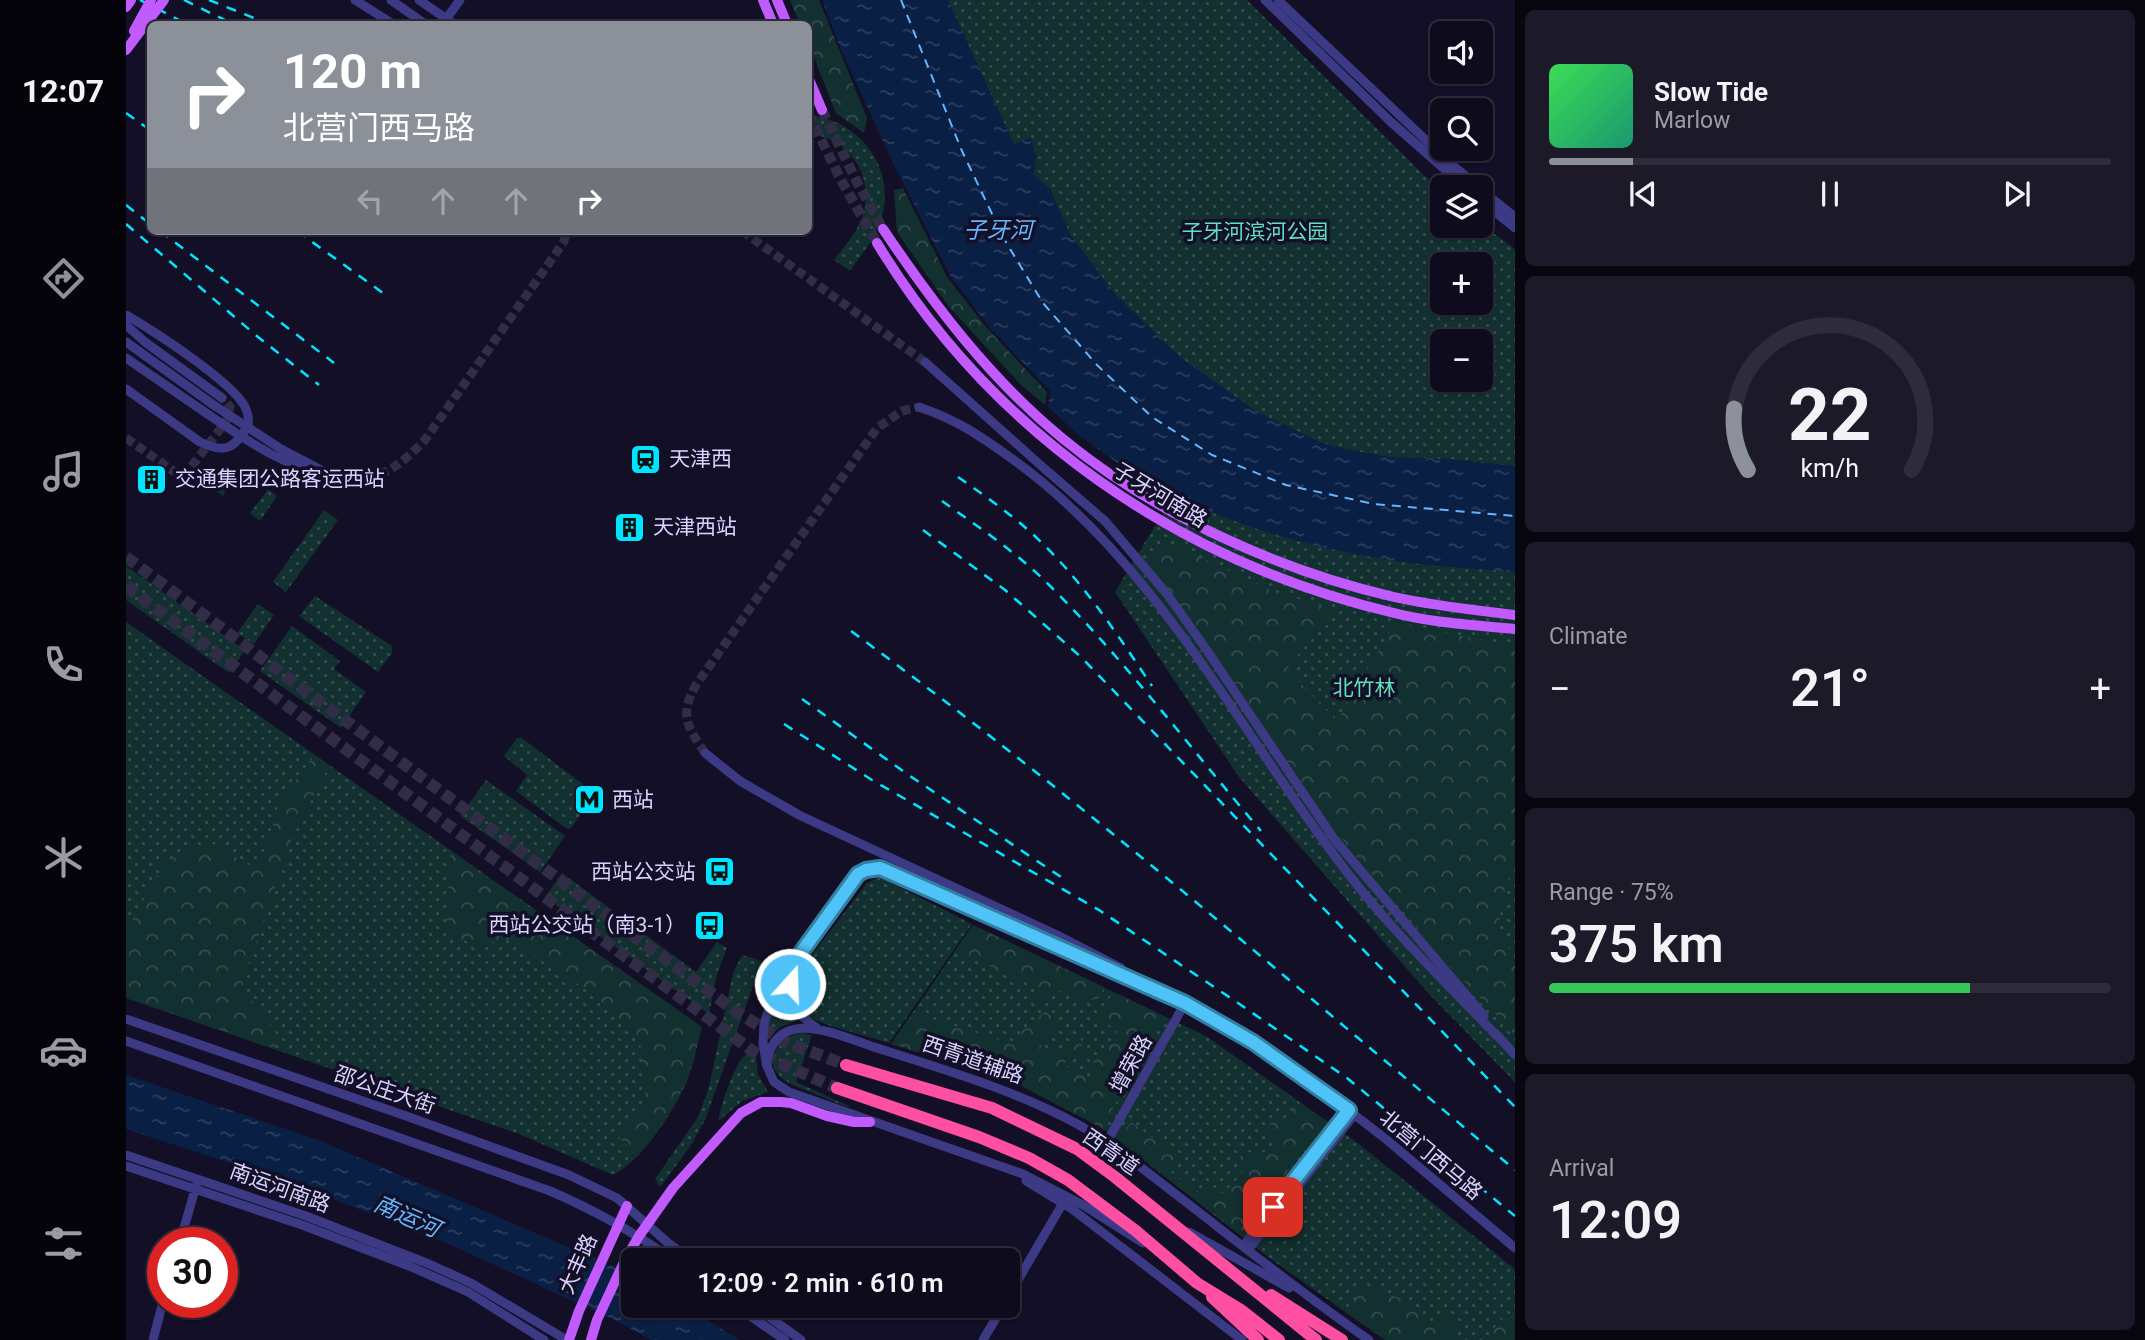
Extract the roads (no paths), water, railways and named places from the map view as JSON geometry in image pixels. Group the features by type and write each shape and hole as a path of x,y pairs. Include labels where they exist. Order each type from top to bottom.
{"highway":[{"name":"西青道","path":"846,1065 992,1108 1077,1149 1316,1340"},
{"path":"837,1088 979,1137 1029,1158 1068,1180 1136,1231 1258,1340"},
{"path":"1222,1263 1342,1340"},
{"path":"1197,1283 1241,1310 1279,1340"}],"main road":[{"path":"126,7 131,0"},
{"path":"126,48 151,0"},
{"path":"147,21 164,0"},
{"path":"763,0 772,21"},
{"path":"776,0 785,21"},
{"path":"126,48 147,21"},
{"path":"812,86 822,110"},
{"name":"子牙河南路","path":"883,229 940,309 1021,401 1070,445 1127,486 1217,534 1324,576 1394,597 1515,615"},
{"name":"子牙河南路","path":"877,243 914,299 1003,403 1077,467 1149,514 1216,551 1309,589 1395,614 1515,629"},
{"path":"648,1224 673,1188 747,1108 761,1102 791,1103 827,1116 854,1122 870,1122"},
{"name":"大丰路","path":"568,1340 627,1206"},
{"name":"大丰路","path":"591,1340 597,1320 625,1261 648,1224"}],"street":[{"path":"355,0 388,21"},
{"path":"391,0 421,21"},
{"path":"419,0 449,21"},
{"path":"450,21 460,0"},
{"path":"1265,0 1392,123 1451,175"},
{"path":"1278,0 1464,175"},
{"path":"1493,198 1515,216"},
{"path":"1493,210 1515,228"},
{"path":"126,316 192,360 234,394 246,408 248,426 236,445 228,448 211,447 126,389"},
{"path":"126,325 222,398"},
{"path":"126,342 281,449 340,479 304,470 268,453 126,358"},
{"path":"925,362 1105,522 1167,594 1334,839 1482,1012 1497,1037"},
{"path":"919,407 950,418 1021,465 1054,491 1109,544 1151,594 1294,801 1352,878 1402,937 1515,1055"},
{"path":"705,753 740,781 799,815 1057,935 1166,993"},
{"name":"北营门西马路","path":"795,961 858,874 873,868 890,871 985,916 1166,993 1262,1048 1352,1113 1515,1248"},
{"path":"795,961 790,984 793,1004 806,1020 820,1030"},
{"path":"795,961 774,993 765,1015 763,1044 766,1064 774,1082 789,1092 870,1122 934,1141 1049,1186 1165,1257"},
{"name":"增荣路","path":"1107,1142 1185,1003"},
{"name":"邵公庄大街","path":"126,1019 523,1157 606,1192 627,1206 675,1248"},
{"name":"西青道辅路","path":"766,1064 772,1046 785,1033 801,1027 820,1030 981,1081 1045,1108 1107,1142 1315,1303 1369,1340"},
{"name":"邵公庄大街","path":"126,1041 538,1187 591,1209 656,1248"},
{"path":"1245,1248 1352,1113"},
{"name":"南运河南路","path":"126,1155 319,1221 429,1264 471,1283 568,1340"},
{"path":"994,1163 1063,1203 1242,1340"},
{"name":"南运河南路","path":"126,1166 302,1225 468,1292 544,1340"},
{"path":"184,1227 198,1178"},
{"path":"1020,1276 1063,1203"},
{"path":"1171,1222 1315,1303"},
{"path":"153,1340 159,1318"},
{"path":"754,1318 785,1340"},
{"path":"771,1318 801,1340"},
{"path":"983,1340 996,1318"}],"water":[{"name":"子牙河","path":"822,0 948,0 1014,144 1031,137 1036,157 1034,175 1051,190 1070,234 1114,293 1180,357 1256,411 1320,442 1343,449 1391,457 1451,459 1515,466 1515,572 1409,563 1281,536 1240,523 1162,489 1124,467 1078,434 1048,407 1050,391 990,328 951,277 894,165 841,50"},
{"name":"南运河","path":"126,1075 318,1140 621,1270 621,1318 704,1318 740,1340 651,1340 621,1323 451,1245 300,1186 126,1129"}],"tunnel":[{"path":"822,110 883,229"},
{"path":"812,121 841,180 877,243"},
{"path":"340,479 365,479 387,471 425,440 566,235"},
{"path":"748,235 925,362"},
{"path":"126,438 173,471 185,475 227,420 230,407 222,398"},
{"path":"705,753 687,720 688,704 696,685 877,428 902,411 919,407"},
{"path":"126,557 734,1010 785,1042 846,1065"},
{"path":"126,586 754,1052 837,1088"}],"railway":[{"path":"140,0 181,21"},
{"path":"184,0 227,21"},
{"path":"209,0 262,21"},
{"path":"126,113 147,128"},
{"path":"126,205 147,222"},
{"path":"126,224 258,337 319,385"},
{"path":"165,235 334,363"},
{"path":"303,235 383,293"},
{"path":"958,477 1013,517 1059,560 1101,612 1152,686"},
{"path":"942,501 1020,559 1073,609 1261,831"},
{"path":"923,530 1005,590 1081,657 1515,1107"},
{"path":"851,631 1021,760 1104,827 1515,1170"},
{"path":"802,699 910,776 1061,877"},
{"path":"784,724 872,780 1099,910 1238,1003 1347,1078 1515,1216"}],"place":[{"name":"天津西","path":"646,459"},
{"name":"交通集团公路客运西站","path":"152,479"},
{"name":"天津西站","path":"630,527"},
{"name":"西站","path":"589,800"},
{"name":"西站公交站","path":"719,872"},
{"name":"西站公交站（南3-1）","path":"709,925"}],"park label":[{"name":"子牙河滨河公园","path":"1255,232"},
{"name":"北竹林","path":"1364,688"}]}
